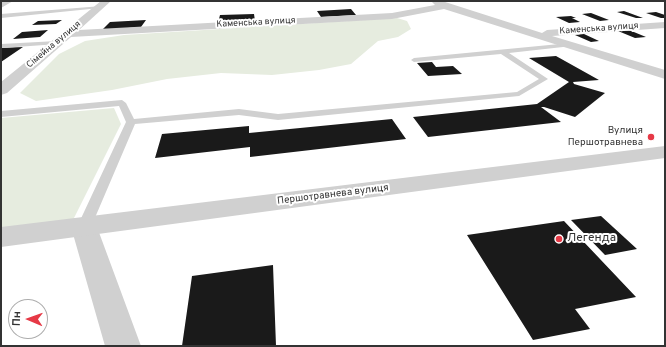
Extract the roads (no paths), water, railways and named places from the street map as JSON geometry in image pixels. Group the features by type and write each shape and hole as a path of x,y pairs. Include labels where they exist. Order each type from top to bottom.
{"street":[{"path":"1,5 9,1"},
{"path":"440,3 665,75"},
{"name":"Каменська вулиця","path":"67,34 392,16 440,3"},
{"name":"Сімейна вулиця","path":"1,90 103,4"},
{"name":"Каменська вулиця","path":"533,34 665,25"},
{"name":"Першотравнева вулиця","path":"1,237 665,152"},
{"path":"84,227 123,346"}],"lane":[{"path":"1,16 103,4"},
{"path":"1,46 57,43"},
{"path":"414,60 570,45"},
{"path":"131,122 239,112 278,118 519,94 544,79 503,52"},
{"path":"1,114 122,103 131,122 84,227"}],"place":[{"name":"Вулиця Першотравнева","path":"651,137"},
{"name":"Легенда","path":"559,239"}]}
